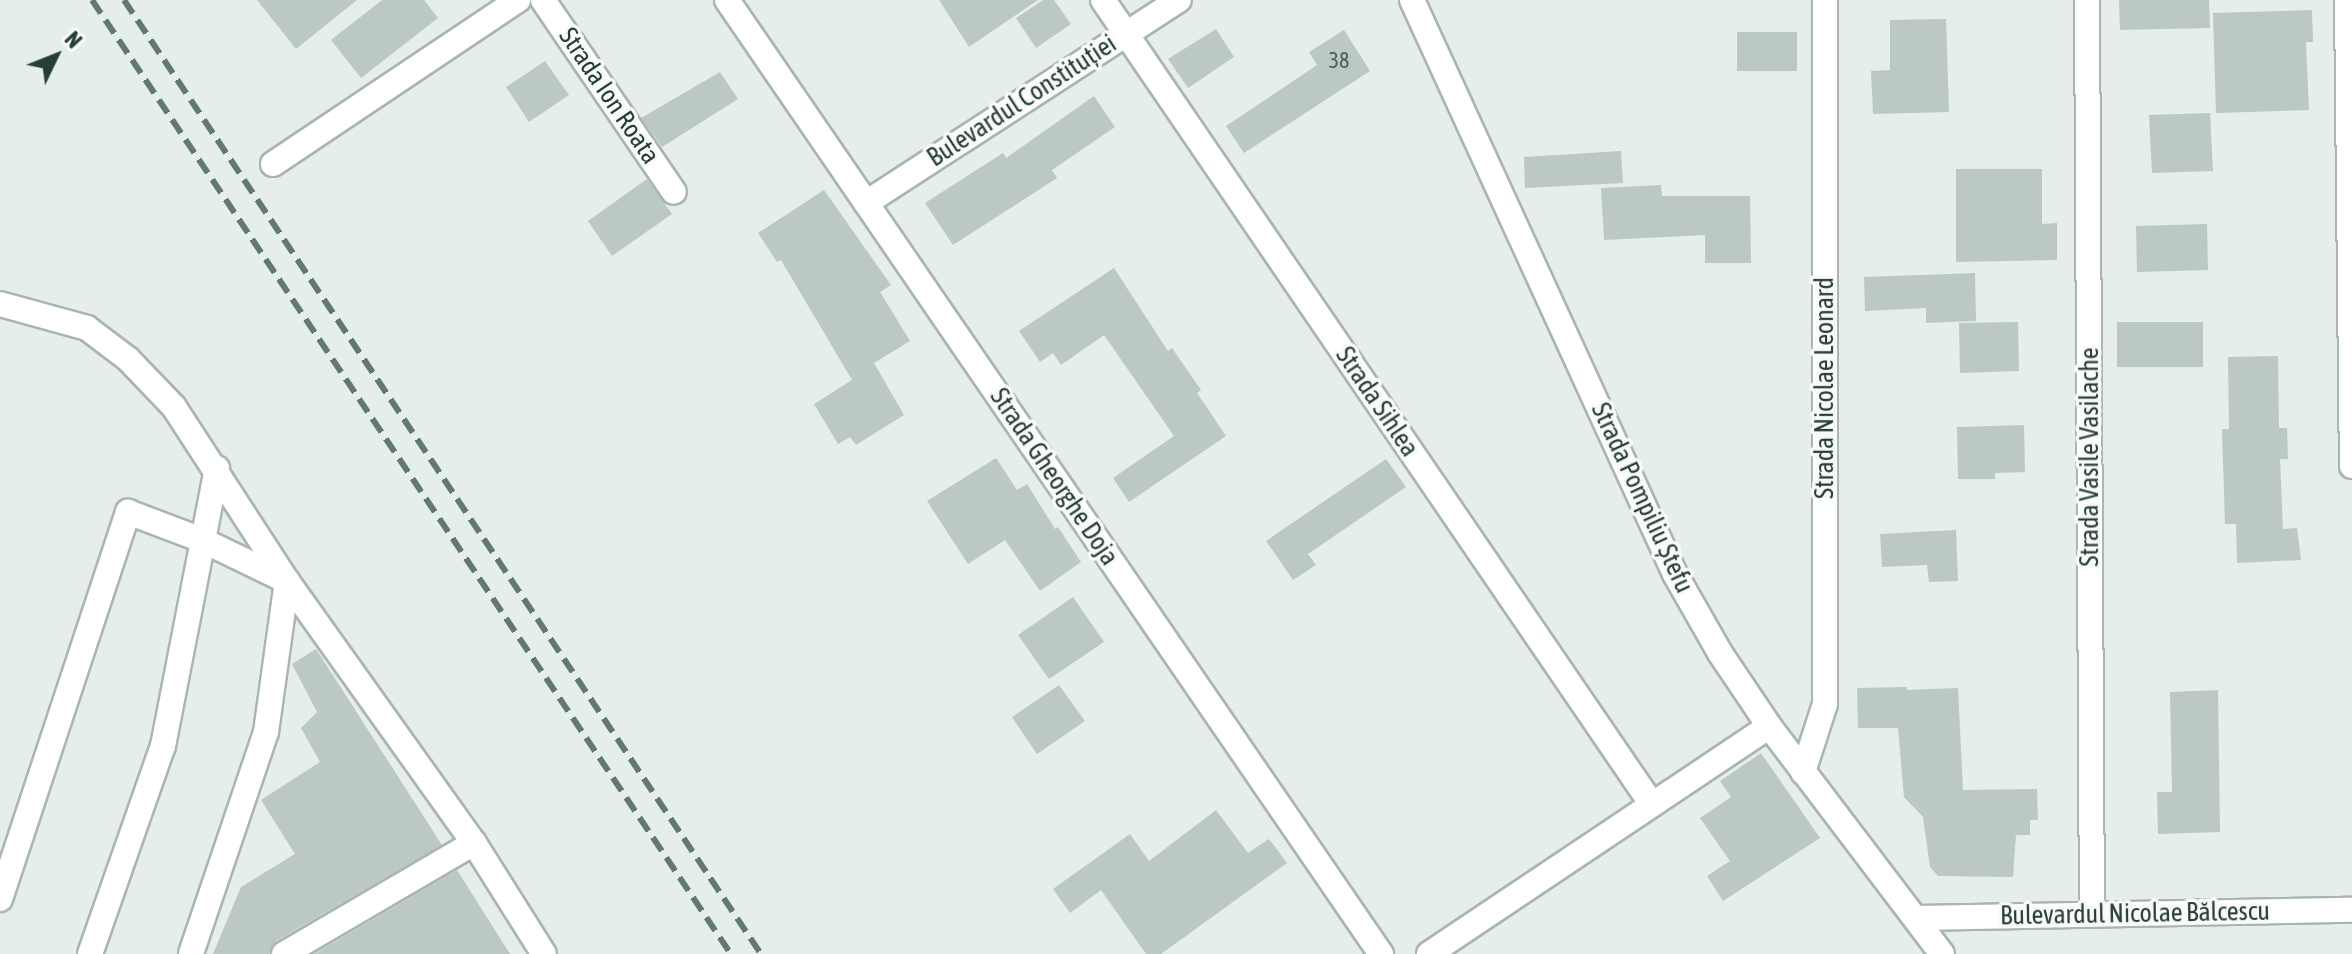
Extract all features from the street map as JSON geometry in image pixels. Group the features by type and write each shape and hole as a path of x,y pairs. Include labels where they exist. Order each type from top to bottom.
{"street":[{"path":"273,164 518,0"},
{"name":"Strada Ion Roata","path":"543,0 674,192"},
{"name":"Strada Gheorghe Doja","path":"727,0 1381,954"},
{"name":"Strada Sihlea","path":"1103,0 1651,803"},
{"name":"Bulevardul Constituției","path":"866,203 1179,0"},
{"name":"Strada Pompiliu Ștefu","path":"1412,0 1675,574 1720,653 1769,726 1918,918 1942,954"},
{"name":"Strada Nicolae Leonard","path":"1803,772 1825,704 1825,0"},
{"name":"Strada Vasile Vasilache","path":"2087,0 2092,914"},
{"path":"2347,0 2352,466"},
{"path":"0,304 87,328 128,359 174,407 217,468 287,581 474,843 544,954"},
{"path":"90,954 163,746 217,468"},
{"path":"0,899 128,512 202,540 287,581"},
{"path":"191,954 266,732 287,581"},
{"path":"1429,954 1769,726"},
{"path":"284,954 474,843"},
{"name":"Bulevardul Nicolae Bălcescu","path":"1918,918 2352,910"}],"building":[{"path":"257,0 357,0 296,49"},
{"path":"382,0 424,0 438,18 361,78 331,40"},
{"path":"939,0 1038,0 969,47"},
{"path":"1043,0 1054,0 1071,24 1036,48 1016,18"},
{"path":"2119,0 2209,0 2210,28 2120,30"},
{"path":"2312,10 2313,42 2306,42 2309,110 2216,113 2213,13"},
{"path":"1946,19 1949,112 1873,114 1871,71 1890,70 1890,20"},
{"path":"1216,29 1234,57 1188,88 1168,59"},
{"path":"1344,30 1370,71 1244,153 1226,126 1317,65 1309,52"},
{"path":"1737,32 1797,32 1797,71 1737,71"},
{"path":"545,61 569,95 529,122 506,87"},
{"path":"720,72 738,99 662,147 641,118"},
{"path":"1094,96 1115,127 1052,170 1057,178 953,245 925,203 1003,153 1006,158"},
{"path":"2210,113 2213,171 2152,173 2149,115"},
{"path":"1621,151 1623,183 1525,188 1524,157"},
{"path":"1956,169 2042,169 2042,224 2057,223 2057,260 1956,262"},
{"path":"647,179 672,214 612,256 588,221"},
{"path":"1661,185 1662,196 1750,196 1751,263 1705,263 1705,235 1604,240 1601,188"},
{"path":"824,190 891,285 880,292 910,341 874,363 904,415 856,445 850,437 838,444 814,404 852,380 781,260 777,262 758,233"},
{"path":"2207,224 2208,270 2137,272 2136,226"},
{"path":"1114,268 1168,351 1172,348 1201,390 1197,393 1226,436 1129,502 1113,478 1174,436 1104,335 1061,365 1053,353 1040,362 1019,331"},
{"path":"1975,273 1976,321 1926,323 1926,308 1865,311 1864,277"},
{"path":"2018,322 2019,371 1960,373 1959,323"},
{"path":"2117,322 2203,322 2203,367 2117,367"},
{"path":"2278,356 2279,428 2287,428 2288,459 2280,459 2283,529 2297,528 2301,560 2237,563 2236,524 2225,524 2222,429 2229,429 2228,357"},
{"path":"2024,425 2025,472 1995,473 1995,479 1958,479 1957,427"},
{"path":"996,458 1017,490 1027,484 1055,529 1058,527 1081,562 1040,591 1005,540 968,564 927,501"},
{"path":"1386,459 1406,487 1308,554 1316,565 1293,580 1266,541"},
{"path":"1956,530 1958,581 1929,582 1927,565 1882,567 1880,534"},
{"path":"1073,597 1104,642 1049,679 1018,635"},
{"path":"316,649 442,845 276,941 269,954 213,954 241,887 295,854 261,800 320,762 301,728 317,712 292,664"},
{"path":"1059,685 1085,721 1037,754 1012,717"},
{"path":"1907,687 1907,690 1958,688 1963,790 2037,789 2038,820 2030,820 2030,835 2016,835 2013,877 1938,876 1930,867 1923,817 1904,797 1898,728 1858,728 1857,688"},
{"path":"2218,690 2220,832 2158,834 2157,792 2172,792 2170,692"},
{"path":"1761,753 1820,838 1723,901 1707,876 1730,861 1700,818 1731,797 1720,781"},
{"path":"1216,810 1248,853 1269,839 1287,863 1161,954 1146,954 1101,890 1070,913 1053,889 1130,834 1149,861"},
{"path":"457,870 510,954 314,954"}],"railway":[{"path":"92,0 731,954"},
{"path":"124,0 761,954"}]}
